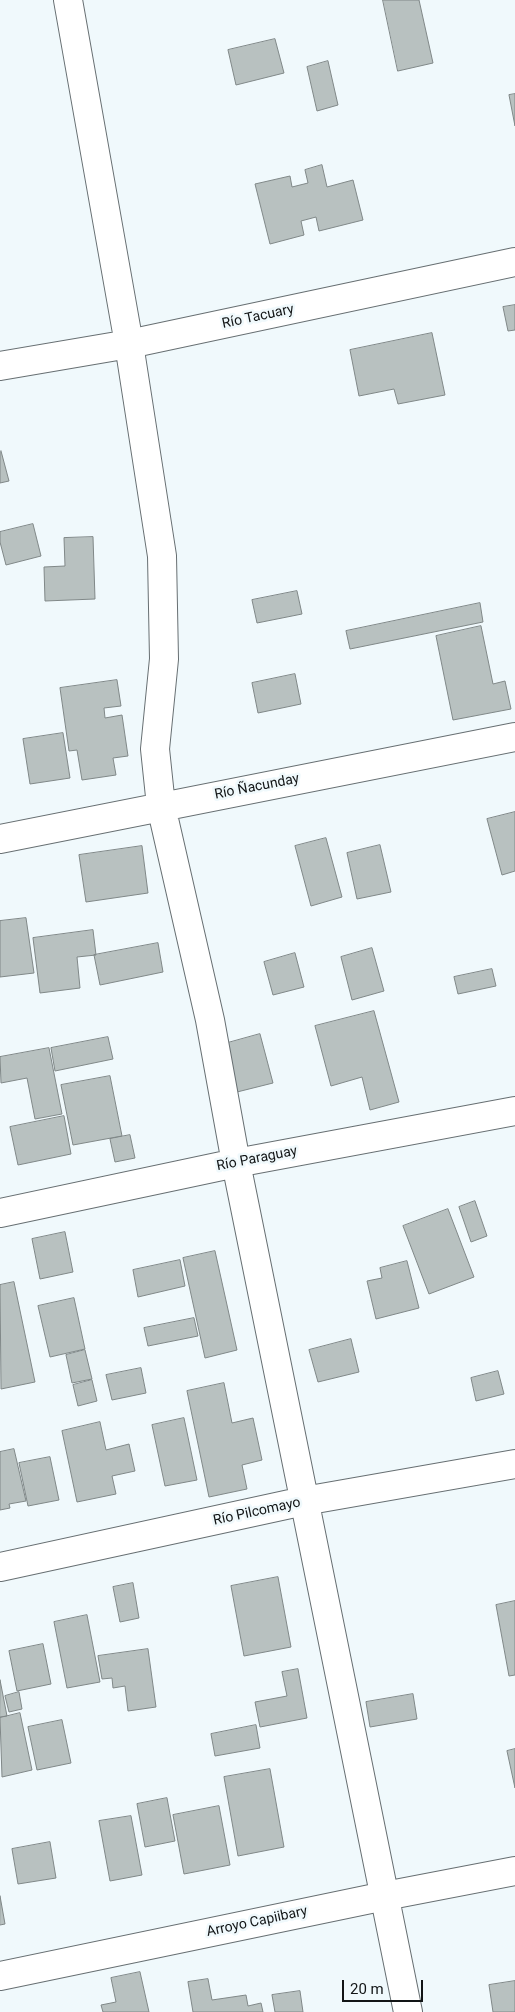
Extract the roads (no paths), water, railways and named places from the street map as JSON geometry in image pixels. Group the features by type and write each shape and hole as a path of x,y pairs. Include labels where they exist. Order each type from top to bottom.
{"street":[{"path":"68,0 129,344 162,556 164,659 155,749 161,806 210,1020 236,1163 408,2012"},
{"name":"Río Tacuary","path":"0,366 129,344 515,262"},
{"name":"Río Ñacunday","path":"0,839 515,737"},
{"name":"Río Paraguay","path":"0,1214 236,1163 515,1111"},
{"name":"Río Pilcomayo","path":"0,1567 304,1501 515,1464"},
{"name":"Arroyo Capiibary","path":"0,1976 515,1871"}]}
